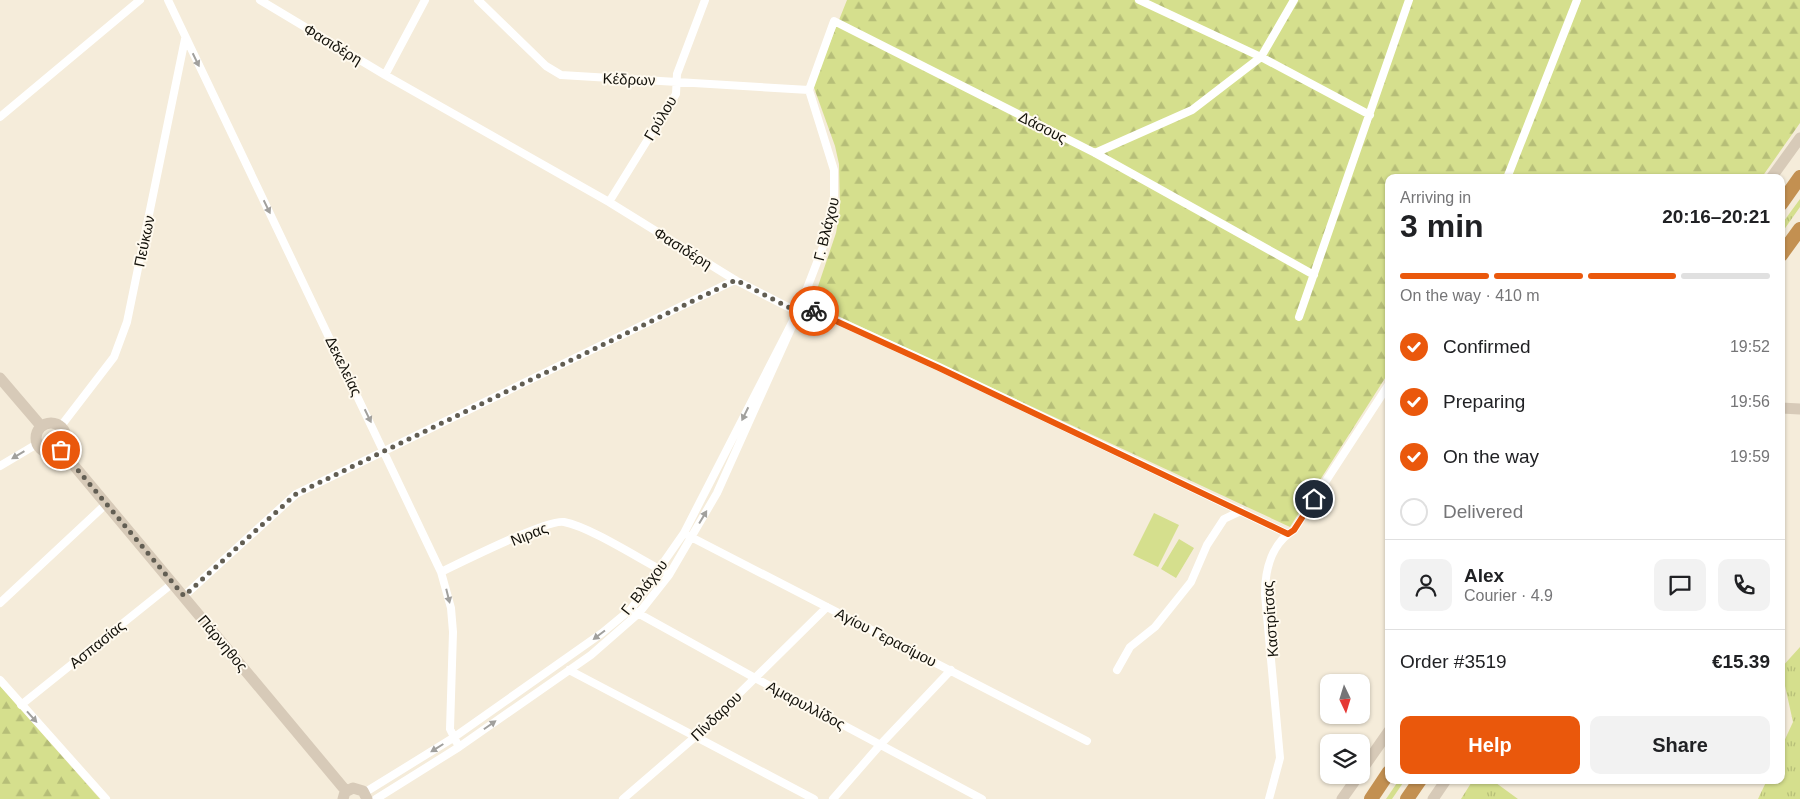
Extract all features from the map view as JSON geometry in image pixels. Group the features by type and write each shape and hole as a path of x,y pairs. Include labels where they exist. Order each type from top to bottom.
{"highway":[{"path":"1785,198 1800,177"},
{"path":"1785,250 1800,229"},
{"path":"1371,799 1385,778"},
{"path":"1407,799 1417,784"}],"street":[{"path":"0,117 140,0"},
{"name":"Δεκελείας","path":"168,0 441,572 451,608 454,632 450,725 459,747"},
{"name":"Φασιδέρη","path":"260,0 386,75 609,202 736,280 790,308 814,310 921,359 1288,534"},
{"path":"386,75 425,0"},
{"name":"Κέδρων","path":"478,0 546,66 561,75 809,90"},
{"name":"Γρύλου","path":"609,202 677,91 678,71 705,0"},
{"path":"1138,0 1261,57 1370,115"},
{"path":"1095,153 1192,110 1261,57 1294,0"},
{"path":"1299,317 1409,0"},
{"path":"1510,174 1577,0"},
{"name":"Δάσους","path":"809,90 834,21 1095,153 1314,275"},
{"name":"Πεύκων","path":"61,426 114,356 127,322 186,39"},
{"name":"Γ. Βλάχου","path":"365,796 454,738 635,611 659,569 688,535 717,494 790,335 826,239 836,184 834,170 809,90"},
{"path":"1774,174 1800,138"},
{"path":"184,596 296,494 736,280"},
{"path":"0,378 41,426"},
{"name":"Καστρίτσας","path":"1268,799 1280,758 1265,580 1271,556 1288,534 1294,530 1385,390"},
{"path":"1785,408 1800,409"},
{"path":"52,422 61,426 66,439 61,450 47,453 36,444 36,434 41,426 52,422"},
{"path":"0,466 36,444"},
{"name":"Πάρνηθος","path":"61,450 184,596 344,795"},
{"path":"0,603 106,504"},
{"path":"1117,670 1130,646 1155,626 1191,582 1207,545 1224,519 1241,511"},
{"name":"Νιρας","path":"441,572 542,527 562,521 579,526 669,575"},
{"name":"Γ. Βλάχου","path":"376,799 459,747 591,655 669,575 688,535"},
{"name":"Αγίου Γερασίμου","path":"688,535 1087,741"},
{"name":"Ασπασίας","path":"21,705 173,583"},
{"name":"Πίνδαρου","path":"623,799 695,736 827,607"},
{"name":"Αμαρυλλίδος","path":"635,611 755,678 982,799"},
{"path":"569,670 814,799"},
{"path":"834,799 880,745 951,670"},
{"path":"0,680 106,799"},
{"path":"1370,758 1385,737"},
{"path":"1342,799 1352,784"},
{"path":"1433,799 1443,784"},
{"path":"344,795 356,788 365,796"}],"green space":[{"path":"847,0 1800,0 1800,123 1764,174 1385,174 1385,378 1290,527 812,304 836,233 840,209 839,164 835,146 813,85"},
{"path":"1800,199 1800,207 1785,228 1785,220"},
{"path":"1154,513 1179,525 1158,567 1133,555"},
{"path":"1179,539 1194,548 1176,578 1161,569"},
{"path":"1800,647 1800,799 1758,799 1765,784 1785,784 1785,739 1793,722 1785,686 1785,664"},
{"path":"0,686 100,799 0,799"},
{"path":"1396,784 1402,784 1392,799 1386,799"},
{"path":"1470,784 1497,784 1518,799 1461,799"}],"way so far":[{"path":"61,450 184,596 296,494 736,280 790,308 814,311"}],"route":[{"path":"814,311 939,368 1288,534 1294,530 1314,499"}]}
